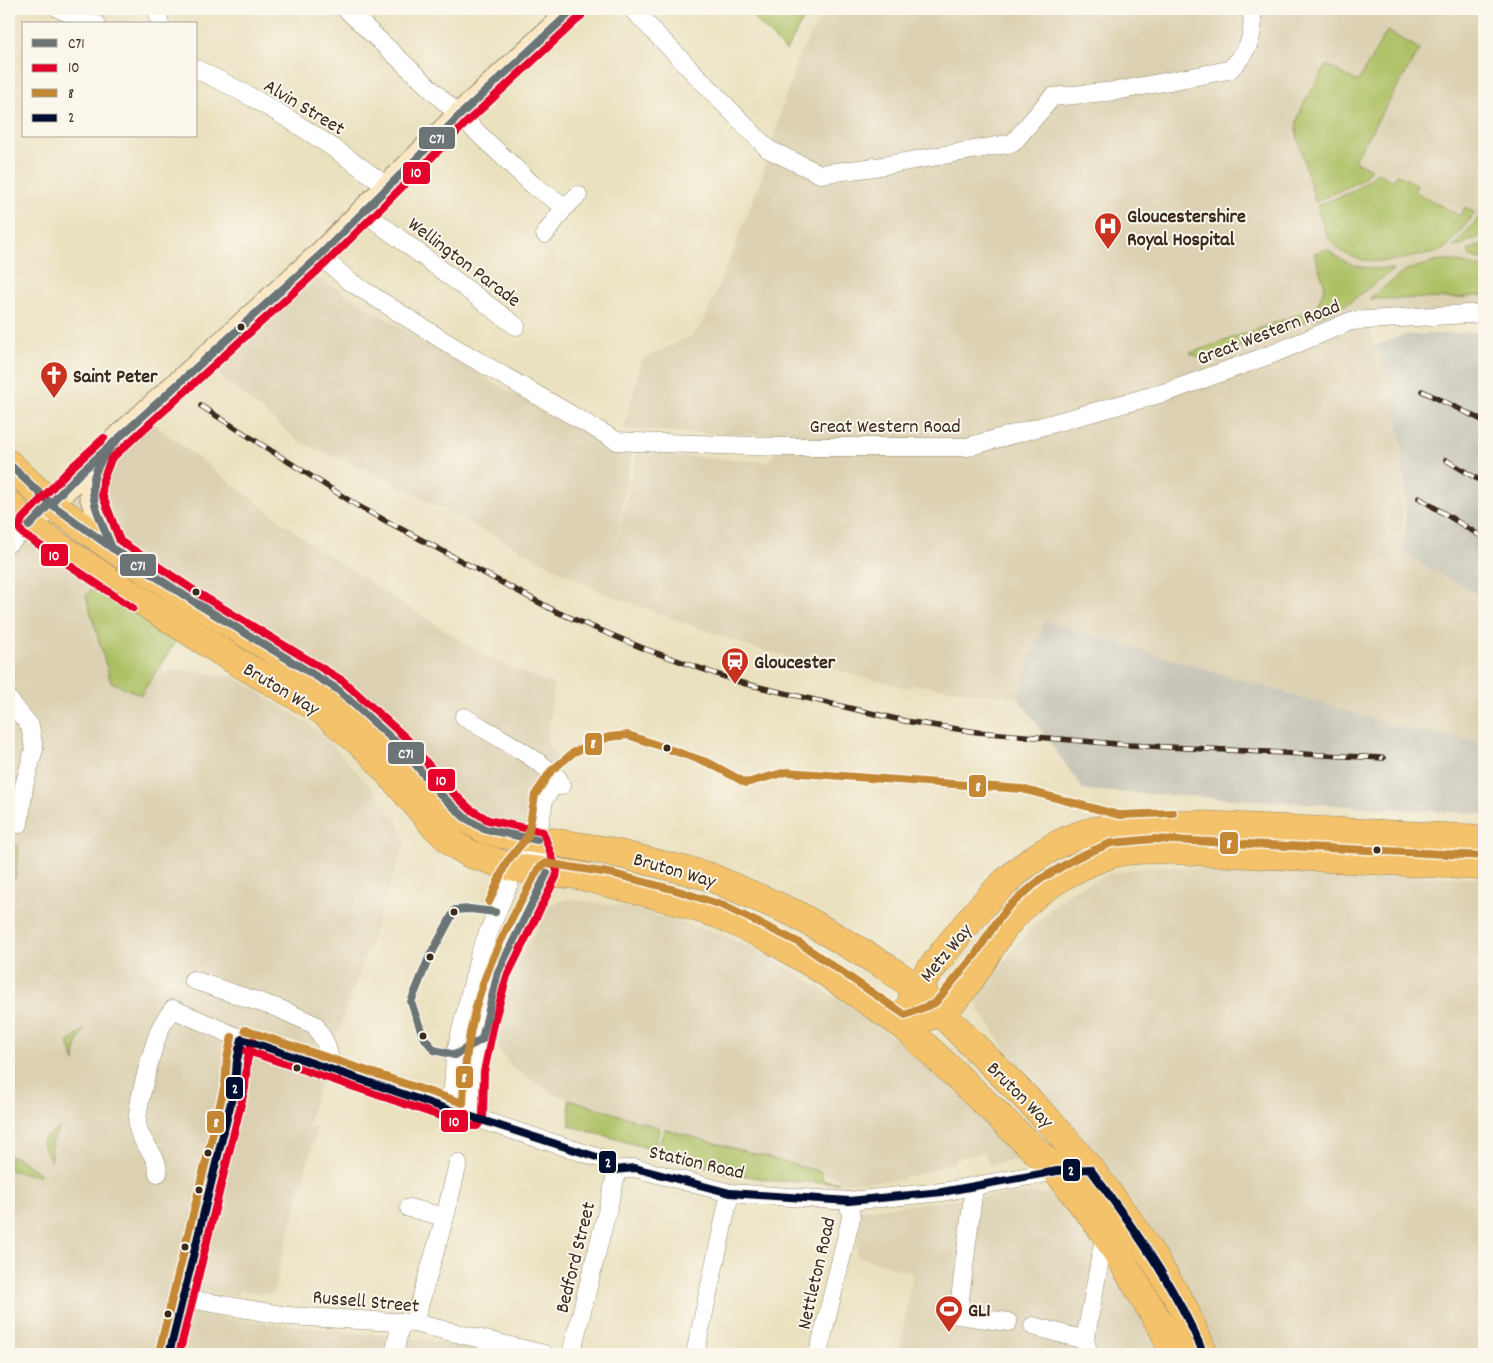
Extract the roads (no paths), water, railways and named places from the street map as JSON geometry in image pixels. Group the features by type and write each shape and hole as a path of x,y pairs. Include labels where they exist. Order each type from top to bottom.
{"main road":[{"path":"29,526 102,453 320,255 364,212 386,186 574,9"},
{"path":"102,453 93,478 92,496 112,548"},
{"name":"Bruton Way","path":"9,464 51,504 112,548 196,603 337,689 400,746 440,794 464,818 484,829 537,840 603,850 708,876 796,914 885,966 916,988 1052,1124 1090,1169 1128,1219 1154,1259 1182,1305 1204,1354"},
{"name":"Bruton Way","path":"9,504 29,526 184,629 321,710 370,751 434,825 454,844 470,854 515,868 547,874 577,875 663,897 720,915 772,940 824,971 904,1026 1058,1171 1104,1233 1163,1328 1174,1354"},
{"name":"Metz Way","path":"904,1026 916,988 1005,881 1039,856 1074,837 1118,826 1160,823 1484,839"},
{"name":"Metz Way","path":"904,1026 941,1012 983,961 1004,928 1030,900 1065,875 1114,854 1153,849 1484,866"}],"street":[{"path":"59,9 91,22"},
{"path":"157,9 160,22"},
{"path":"346,9 534,185 565,207"},
{"path":"632,9 768,149 820,174 875,168 1013,143 1052,97 1116,91 1229,70 1242,60 1248,44 1253,29 1251,9"},
{"name":"Alvin Street","path":"198,70 220,80 341,152 386,186"},
{"path":"546,234 565,207 578,195"},
{"name":"Wellington Parade","path":"364,212 516,326"},
{"name":"Great Western Road","path":"320,255 349,281 481,363 617,441 635,442 781,447 967,447 1170,391 1274,353 1351,321 1484,313"},
{"path":"9,543 29,526"},
{"path":"9,700 30,726 34,749 24,786 19,824 9,822"},
{"path":"464,717 548,769 556,785 544,800 537,840 547,874 498,972 485,1017 474,1072 473,1117"},
{"path":"444,1108 453,1089 455,1055 480,953 515,868 537,840"},
{"path":"193,980 247,997 315,1025 326,1044 333,1070"},
{"path":"158,1173 157,1160 138,1127 138,1114 154,1047 161,1027 173,1009 242,1039 444,1108 606,1160 615,1170"},
{"path":"169,1354 235,1086 237,1060 242,1039"},
{"path":"394,1354 445,1217 458,1163"},
{"name":"Station Road","path":"615,1170 635,1168 730,1193 849,1201 974,1187 1058,1171 1090,1169"},
{"name":"Bedford Street","path":"572,1354 615,1180 615,1170"},
{"path":"974,1187 958,1316 1008,1322"},
{"path":"696,1354 730,1193"},
{"name":"Nettleton Road","path":"818,1354 851,1218 849,1201"},
{"path":"410,1208 445,1217"},
{"path":"1034,1326 1087,1347 1104,1233"},
{"name":"Russell Street","path":"183,1298 287,1316 407,1323 544,1354"}],"railway":[{"path":"1422,391 1484,421"},
{"path":"201,406 358,506 557,612 645,649 742,683 905,721 977,732 1129,745 1383,758"},
{"path":"1446,460 1484,483"},
{"path":"1419,498 1484,538"}],"place":[{"name":"Gloucestershire Royal Hospital","path":"1108,250"},
{"name":"Saint Peter","path":"54,399"},
{"name":"Gloucester","path":"735,685"},
{"name":"GL1","path":"949,1333"}]}
